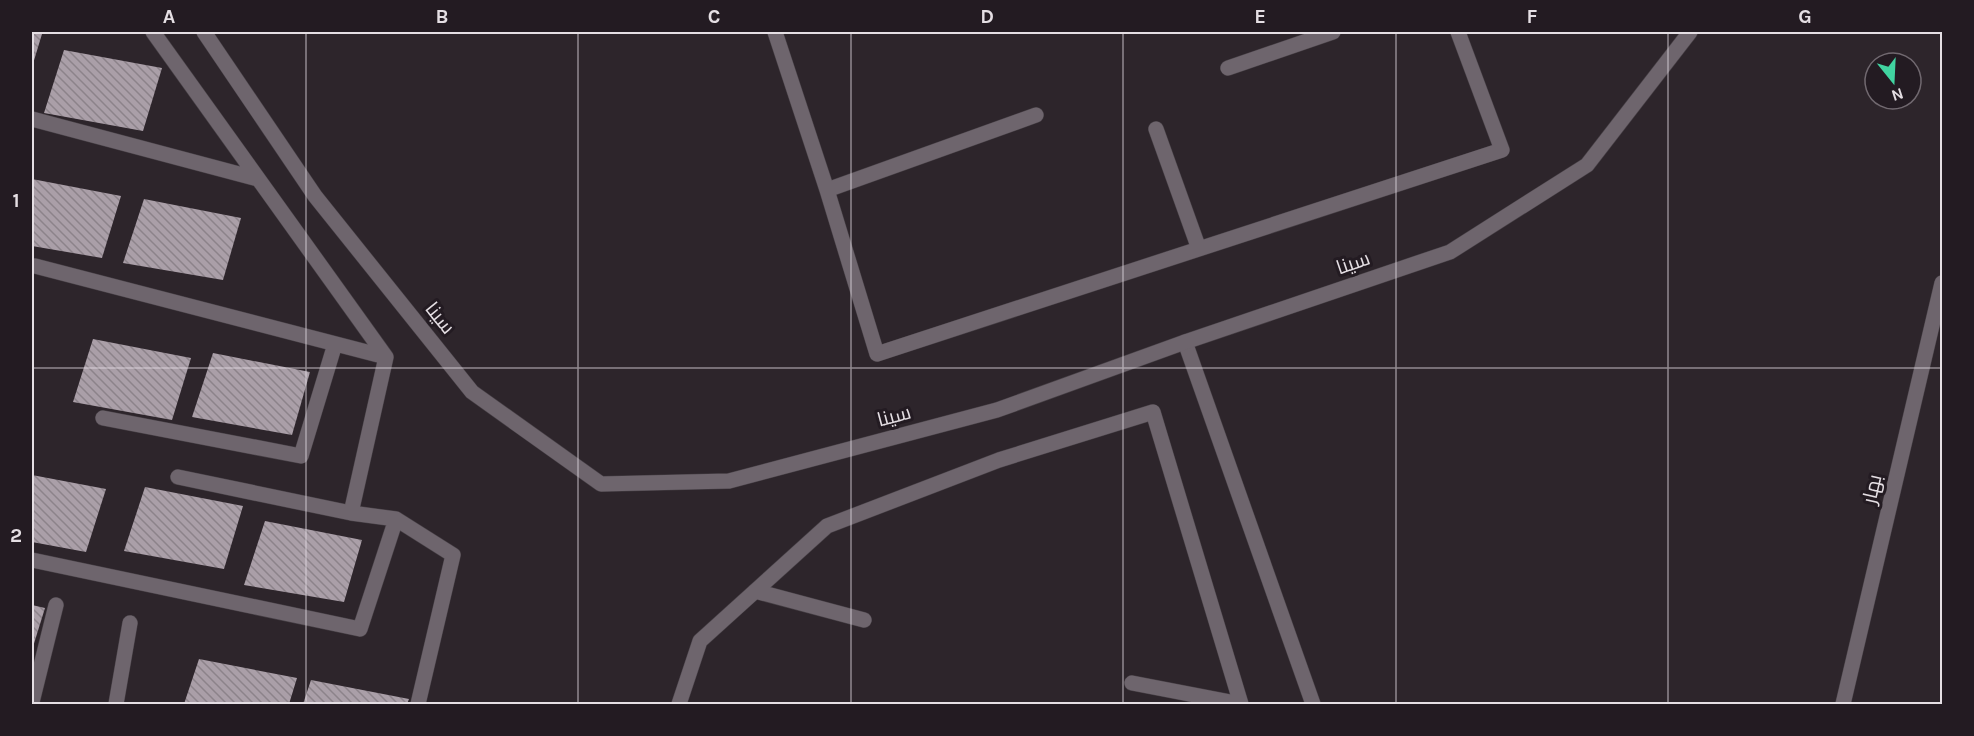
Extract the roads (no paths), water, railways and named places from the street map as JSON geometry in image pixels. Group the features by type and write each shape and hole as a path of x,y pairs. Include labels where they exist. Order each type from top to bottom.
{"street":[{"path":"153,32 386,357 351,513"},
{"name":"سینا","path":"204,32 315,196 472,392 601,484 729,481 997,410 1185,342 1450,252 1587,165 1690,32"},
{"path":"775,32 827,190 877,354 1502,150 1458,32"},
{"path":"1228,68 1333,32"},
{"path":"827,190 1036,116"},
{"path":"32,119 258,179"},
{"path":"1156,129 1199,249"},
{"path":"35,266 386,357"},
{"name":"بهار","path":"1843,705 1942,283"},
{"path":"1185,342 1313,705"},
{"path":"103,417 301,456 335,344"},
{"path":"679,705 700,642 827,526 999,460 1153,412 1241,704 1132,683"},
{"path":"178,477 351,513 396,519 453,555 418,705"},
{"path":"32,560 360,629 396,519"},
{"path":"755,591 864,620"},
{"path":"32,702 56,604"},
{"path":"116,705 130,623"}]}
